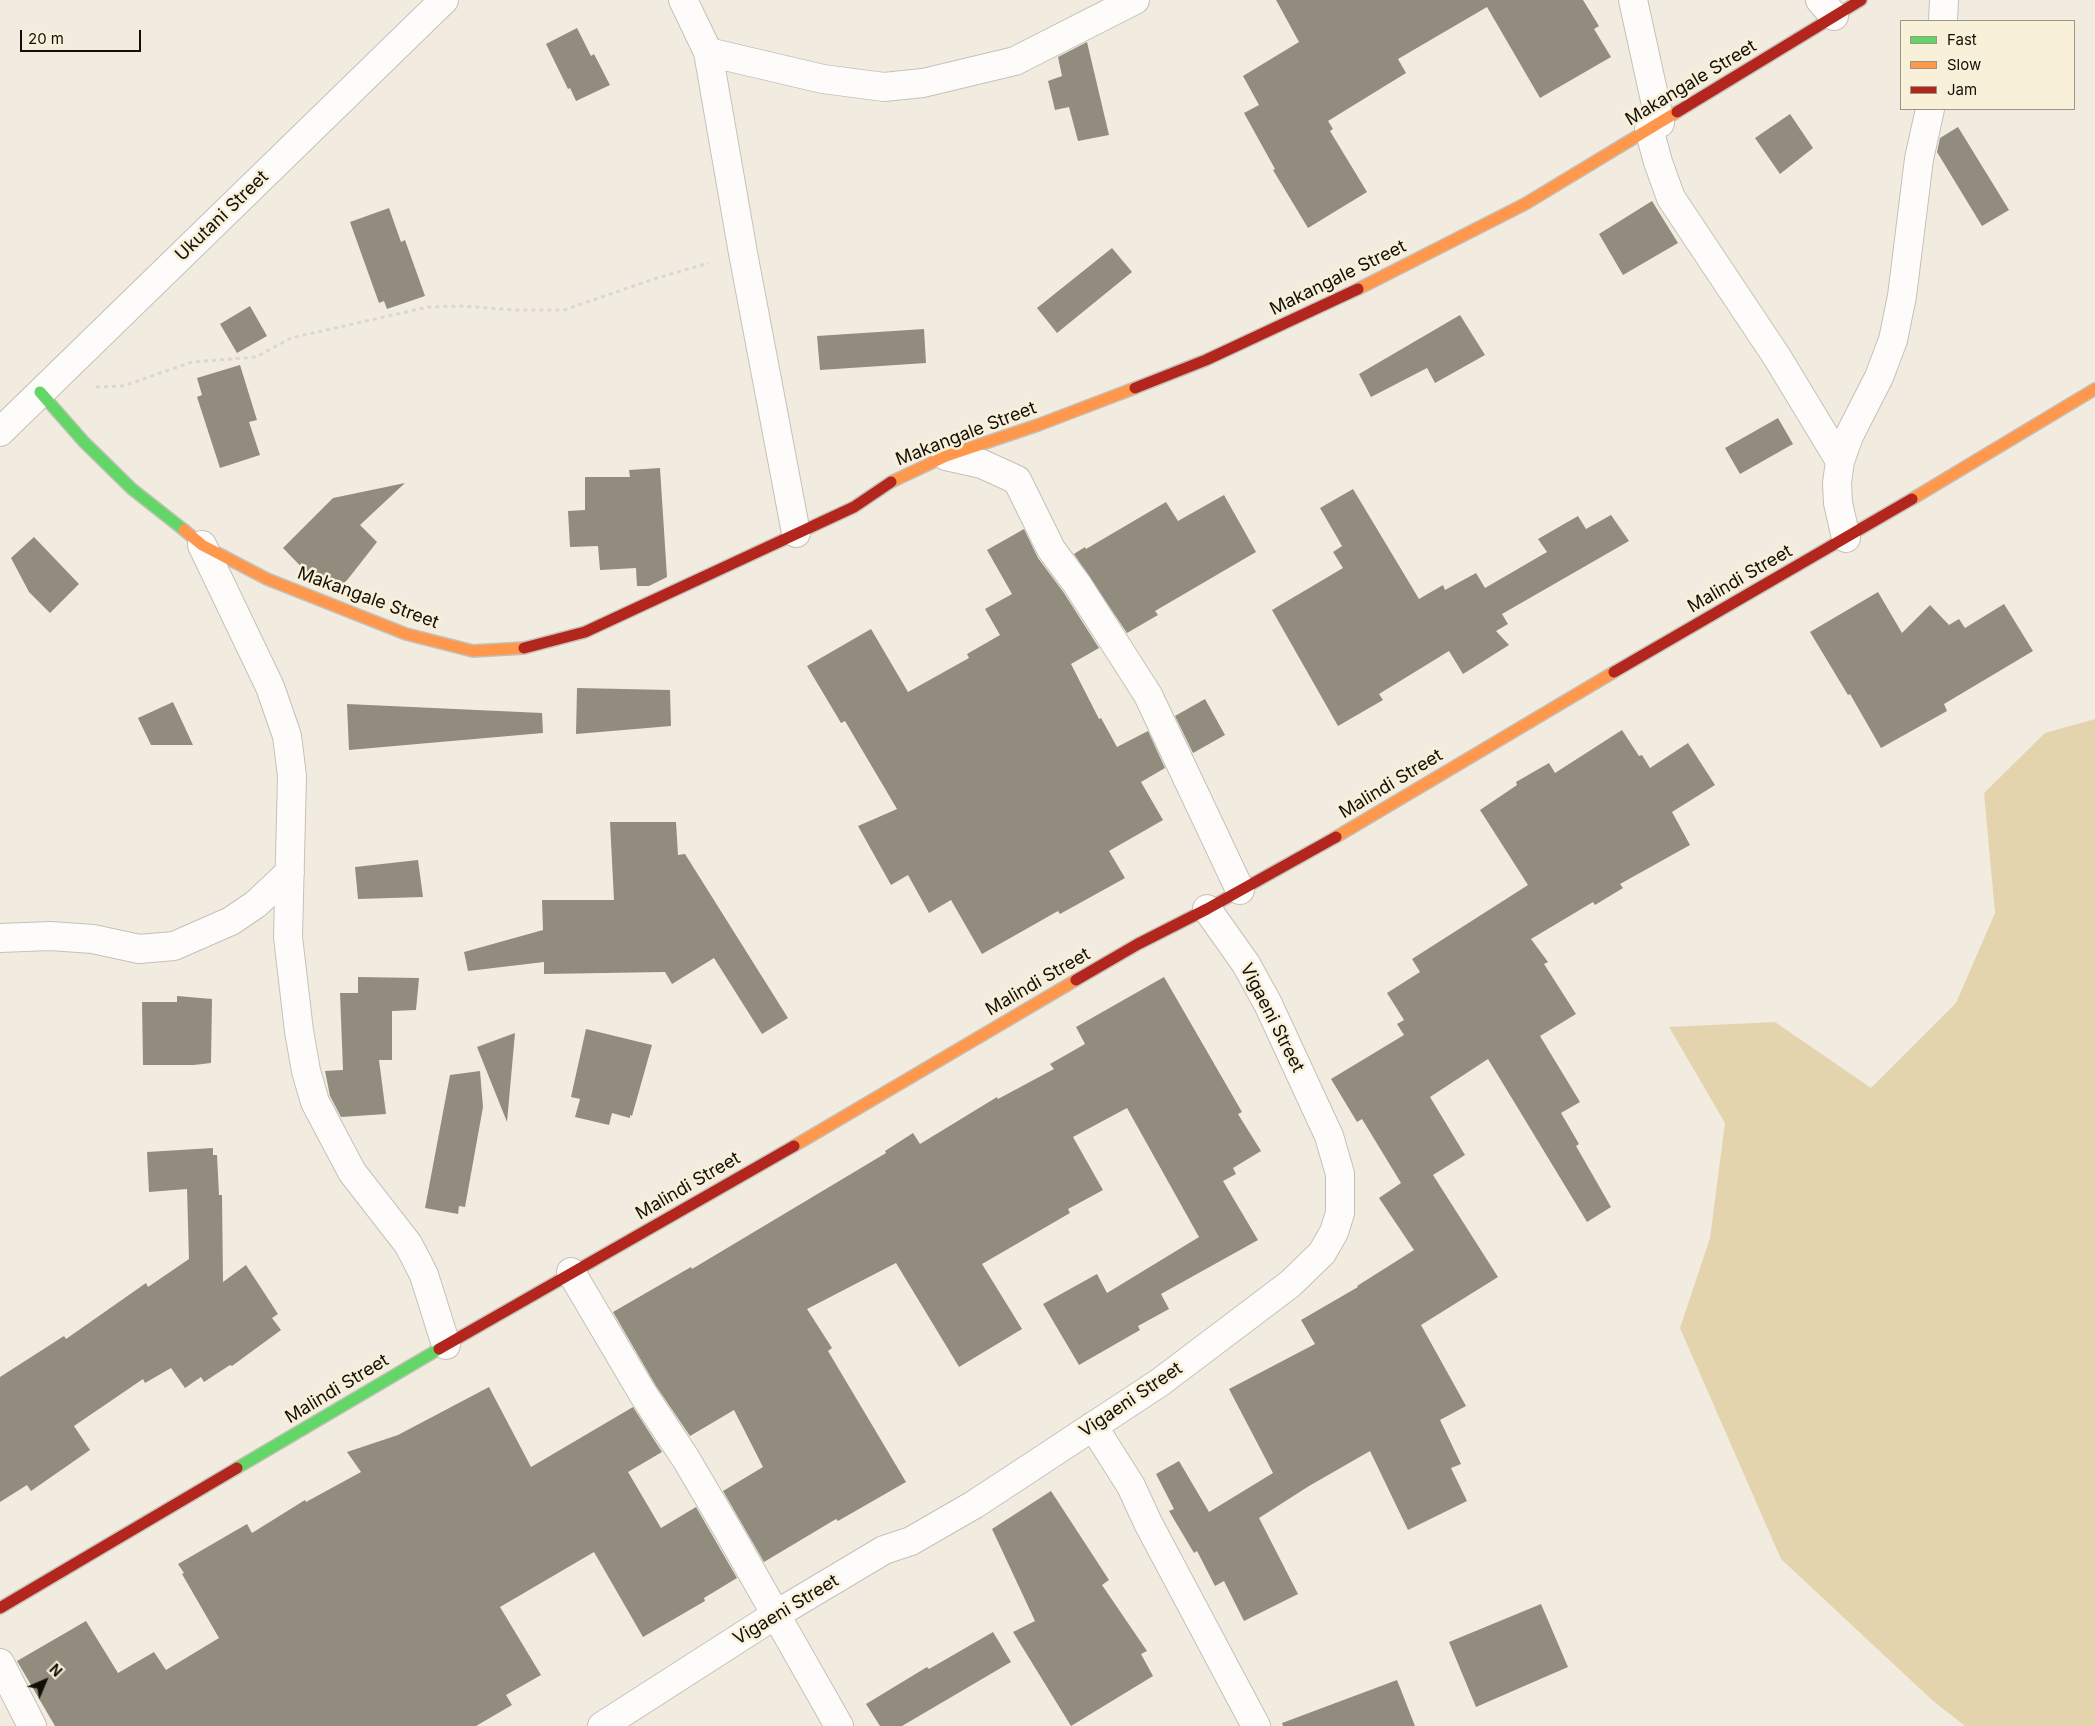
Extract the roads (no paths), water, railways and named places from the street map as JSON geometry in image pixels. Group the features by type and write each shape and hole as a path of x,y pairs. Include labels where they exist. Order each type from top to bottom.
{"street":[{"name":"Ukutani Street","path":"0,432 444,0"},
{"path":"683,0 708,52 742,253 796,533"},
{"path":"708,52 824,80 884,87 923,83 1015,61 1135,0"},
{"path":"1633,0 1655,126 1658,162 1671,198 1772,349 1840,461"},
{"name":"Makangale Street","path":"49,384 84,442 132,489 202,546 267,579 406,634 473,651 527,648 585,632 854,506 888,484 946,456 1038,425 1206,360 1365,286 1525,204 1655,126 1827,8 1861,0"},
{"path":"1943,20 1944,0"},
{"path":"1846,538 1838,503 1837,483 1840,461 1849,436 1879,377 1893,340 1902,296 1919,159 1930,110"},
{"name":"Malindi Street","path":"0,1608 571,1272 804,1140 1138,944 1207,910 1334,838 1622,667 1949,478 2095,388"},
{"path":"946,456 982,464 1018,480 1051,549 1077,584 1148,695 1240,890"},
{"path":"202,546 250,642 270,687 287,736 292,776 288,937 299,1031 306,1071 315,1102 352,1172 408,1244 424,1276 446,1345"},
{"path":"0,938 50,936 93,939 139,950 174,946 231,921 256,904 290,872"},
{"name":"Vigaeni Street","path":"602,1726 775,1615 884,1550 911,1541 975,1504 1159,1383 1290,1284 1322,1253 1334,1232 1340,1213 1340,1174 1329,1136 1268,1004 1246,964 1207,910"},
{"path":"571,1272 643,1394 710,1500 839,1726"},
{"path":"1093,1426 1131,1486 1148,1523 1256,1726"},
{"path":"0,1663 32,1726"}]}
